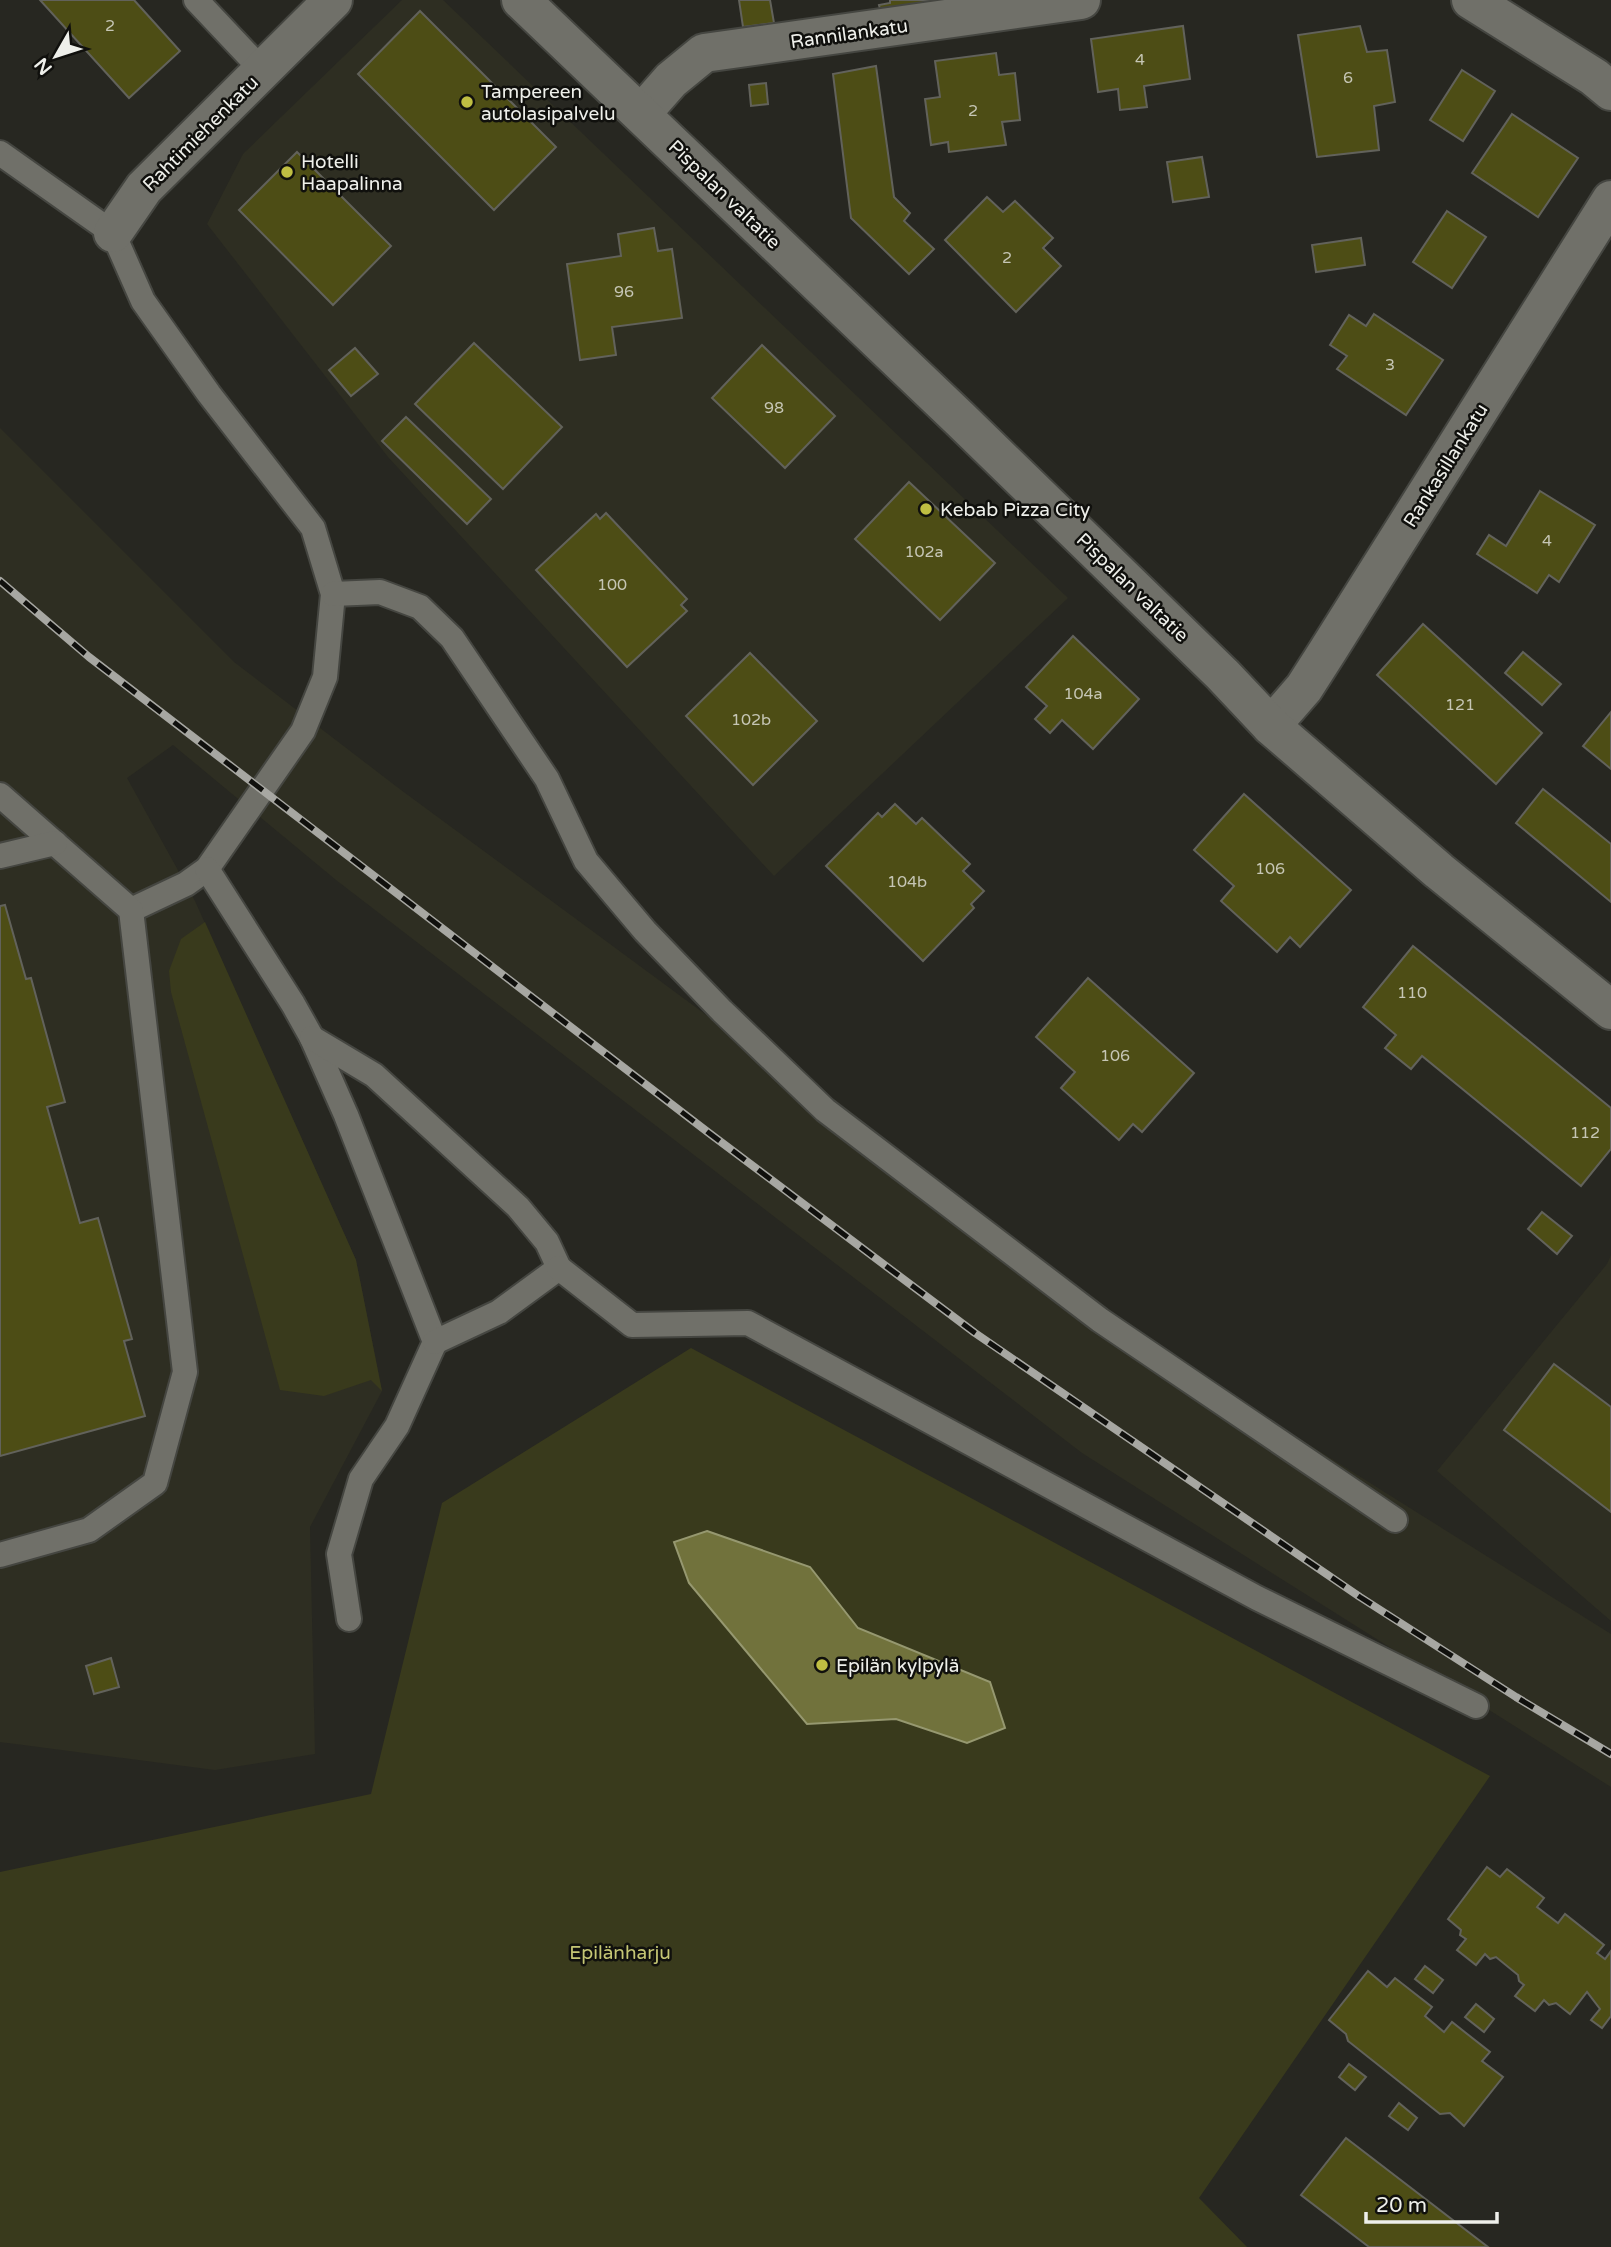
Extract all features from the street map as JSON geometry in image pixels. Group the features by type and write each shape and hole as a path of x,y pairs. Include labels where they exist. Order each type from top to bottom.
{"street":[{"name":"Rahtimiehenkatu","path":"113,233 144,188 332,0"},
{"name":"Pispalan valtatie","path":"521,0 642,113 1223,675 1271,726 1438,871 1611,1010"},
{"name":"Rannilankatu","path":"642,113 671,80 704,53 1081,0"},
{"path":"1471,0 1594,77 1611,91"},
{"name":"Rankasillankatu","path":"1271,726 1304,688 1611,200"}],"lane":[{"path":"196,0 262,71"},
{"path":"0,153 113,233 143,301 209,394 313,528 333,594 325,677 303,731 206,869 186,884 131,910"},
{"path":"333,594 380,592 410,603 420,607 452,638 547,779 586,861 645,931 722,1011 825,1110 1100,1320 1395,1520"},
{"path":"0,795 131,910 185,1372 155,1483 89,1530 0,1555"},
{"path":"0,856 55,843"},
{"path":"206,869 312,1038 346,1115 435,1342"},
{"path":"312,1038 374,1074 508,1197 547,1242 559,1268 632,1325 748,1323 1256,1598 1476,1706"},
{"path":"349,1619 340,1554 361,1479 397,1426 435,1342 499,1312 559,1268"}],"shaded area":[{"path":"402,0 443,0 1068,598 774,876 388,457 207,224 243,154"},
{"path":"0,428 234,662 401,790 1177,1362 1611,1634 1611,1787 1082,1453 336,880 173,745 127,778 195,901 356,1260 382,1391 310,1527 315,1754 215,1770 0,1742"},
{"path":"1611,1255 1611,1621 1437,1471 1607,1264"},
{"path":"707,1531 810,1567 858,1628 990,1682 1005,1728 967,1743 896,1719 807,1724 689,1583 674,1542"}],"green space":[{"path":"205,922 356,1260 382,1391 371,1380 324,1396 280,1390 171,992 169,971 181,939"},
{"name":"Epilänharju","path":"691,1348 1490,1776 1199,2198 1247,2247 0,2247 0,1872 371,1794 442,1503","holes":["810,1567 857,1628 990,1682 967,1743 896,1719 807,1724"]}],"building":[{"path":"40,0 134,0 180,51 129,98"},
{"path":"739,0 770,0 774,23 743,27"},
{"path":"890,0 939,1 880,9 879,5 890,3"},
{"path":"420,11 556,147 494,210 358,74"},
{"path":"1183,26 1190,79 1144,86 1147,107 1120,110 1118,89 1098,92 1091,39"},
{"path":"1360,26 1367,52 1387,50 1395,102 1374,106 1379,150 1317,157 1298,35"},
{"path":"996,53 999,75 1015,73 1020,120 1002,122 1006,145 949,152 948,142 931,145 925,99 940,97 935,61"},
{"path":"876,66 894,197 910,213 904,221 934,249 909,274 851,218 833,74"},
{"path":"1462,70 1495,91 1463,141 1430,120"},
{"path":"766,83 768,104 751,106 749,85"},
{"path":"1512,114 1578,158 1538,217 1472,173"},
{"path":"297,152 391,246 333,305 239,210"},
{"path":"1202,157 1209,197 1173,202 1167,162"},
{"path":"987,197 1003,212 1015,201 1053,238 1043,248 1061,266 1016,312 945,240"},
{"path":"1447,211 1486,237 1452,288 1413,262"},
{"path":"654,228 658,251 672,249 682,318 612,327 616,355 580,360 567,264 621,256 618,234"},
{"path":"1361,238 1365,265 1316,272 1312,245"},
{"path":"1374,314 1443,360 1406,415 1337,369 1347,356 1330,345 1349,315 1366,326"},
{"path":"474,343 562,427 503,489 415,404"},
{"path":"762,345 835,416 785,468 712,398"},
{"path":"355,348 378,374 351,396 329,370"},
{"path":"406,417 491,499 467,524 382,441"},
{"path":"909,482 995,563 940,620 855,539"},
{"path":"1540,491 1595,525 1559,582 1549,575 1537,593 1477,554 1489,535 1506,546"},
{"path":"606,513 687,599 681,605 687,611 627,667 536,570 596,514 600,519"},
{"path":"1423,624 1542,733 1496,784 1377,675"},
{"path":"1073,636 1139,699 1093,749 1062,720 1050,733 1035,719 1047,706 1026,687"},
{"path":"1523,652 1561,684 1542,705 1505,673"},
{"path":"750,653 817,721 753,785 686,716"},
{"path":"1611,712 1611,769 1583,746"},
{"path":"1543,789 1611,844 1611,902 1516,823"},
{"path":"1244,794 1351,890 1300,947 1290,937 1277,952 1221,901 1234,886 1194,850"},
{"path":"895,804 916,824 922,818 970,864 963,871 984,891 971,904 974,908 923,961 826,866 878,813 882,817"},
{"path":"5,905 26,979 31,978 65,1102 47,1107 80,1223 98,1218 132,1339 124,1341 145,1416 0,1456 0,906"},
{"path":"1413,946 1611,1108 1611,1149 1581,1186 1422,1056 1411,1069 1385,1048 1396,1035 1363,1007"},
{"path":"1088,978 1194,1073 1142,1132 1133,1124 1119,1140 1061,1088 1075,1072 1036,1037"},
{"path":"1542,1212 1572,1236 1557,1254 1528,1229"},
{"path":"1554,1364 1611,1407 1611,1512 1504,1430"},
{"path":"111,1658 119,1687 94,1694 86,1666"},
{"path":"1487,1867 1500,1877 1507,1869 1544,1898 1537,1907 1558,1923 1565,1914 1604,1945 1597,1953 1605,1959 1611,1951 1611,2016 1602,2028 1591,2020 1600,2009 1587,1992 1570,2014 1556,2003 1549,2005 1544,2000 1535,2011 1515,1996 1524,1985 1519,1981 1518,1975 1496,1957 1490,1959 1485,1954 1476,1965 1457,1950 1466,1939 1460,1935 1461,1930 1448,1919"},
{"path":"1425,1966 1443,1980 1433,1993 1415,1979"},
{"path":"1368,1971 1387,1987 1395,1978 1432,2007 1425,2016 1444,2032 1452,2022 1490,2052 1482,2061 1503,2077 1464,2126 1450,2113 1440,2114 1348,2041 1346,2034 1329,2020"},
{"path":"1476,2004 1494,2019 1484,2032 1465,2017"},
{"path":"1349,2064 1366,2077 1355,2090 1339,2077"},
{"path":"1399,2103 1417,2118 1408,2130 1389,2116"},
{"path":"1346,2138 1488,2247 1369,2247 1301,2195"}],"railway":[{"path":"0,581 89,657 709,1133 975,1333 1360,1597 1611,1754"}],"place":[{"name":"Tampereen autolasipalvelu","path":"467,102"},
{"name":"Hotelli Haapalinna","path":"287,172"},
{"name":"Kebab Pizza City","path":"926,509"},
{"name":"Epilän kylpylä","path":"822,1665"}]}
